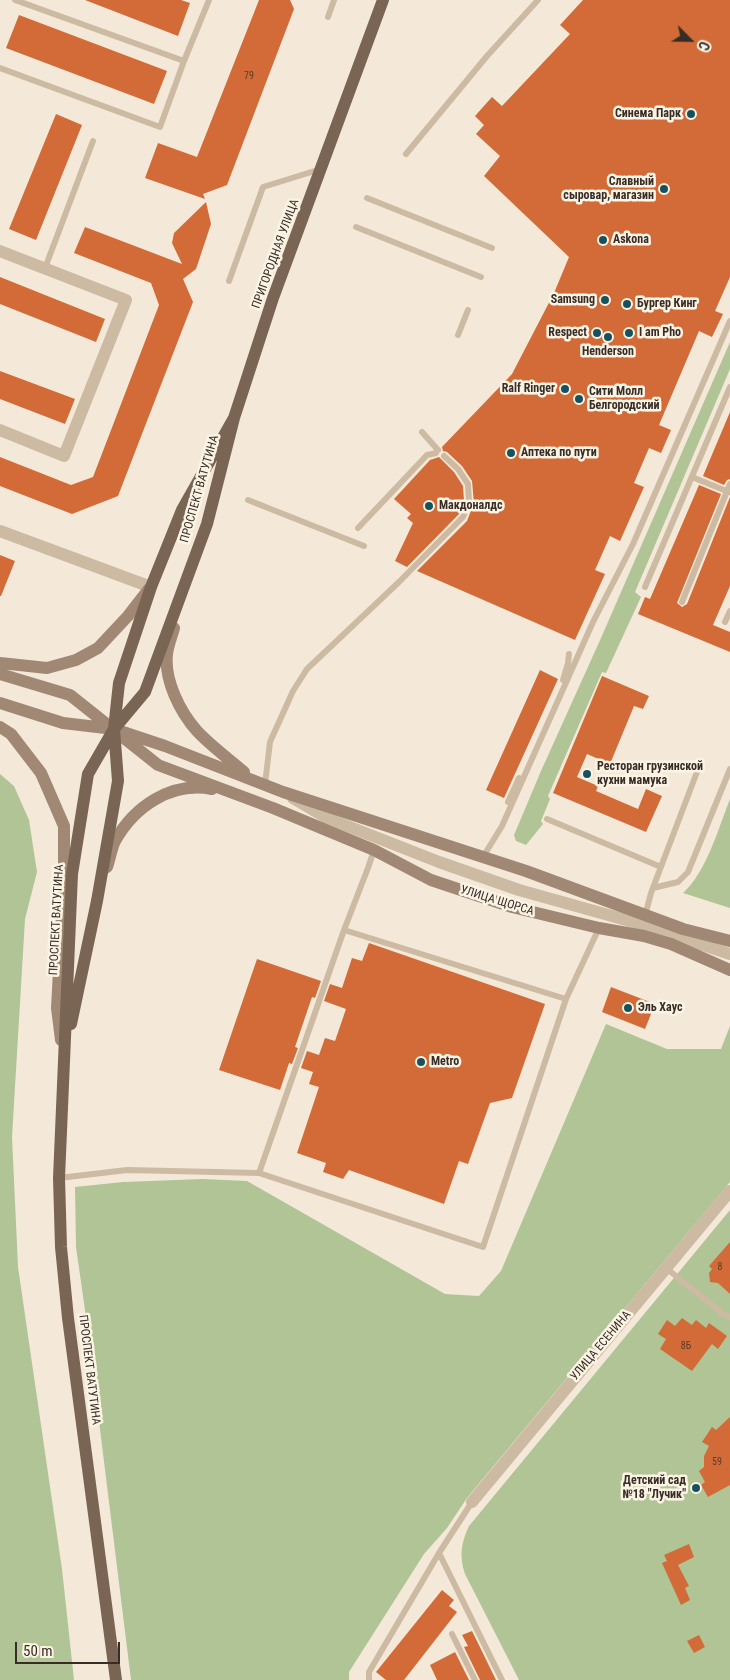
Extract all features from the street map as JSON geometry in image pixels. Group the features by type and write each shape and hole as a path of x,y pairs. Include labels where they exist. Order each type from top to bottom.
{"main road":[{"name":"ПРИГОРОДНАЯ УЛИЦА","path":"182,510 234,418 273,298 383,0"},
{"name":"ПРОСПЕКТ ВАТУТИНА","path":"116,1680 68,1318 61,1247 59,1178 72,874 88,774 114,729 145,692 207,524 234,418"},
{"name":"ПРОСПЕКТ ВАТУТИНА","path":"64,1061 97,901 118,781 114,729 119,683 151,587 182,510"},
{"path":"207,524 167,652 166,669 170,685 182,710 197,731 252,779"},
{"path":"0,663 47,668 76,660 98,648 128,616 151,587"},
{"path":"0,674 70,695 114,729"},
{"path":"0,703 63,723 114,729"},
{"path":"0,727 11,734 41,773 64,826 64,877 57,1008 64,1061"},
{"name":"УЛИЦА ЩОРСА","path":"114,729 165,746 283,792 526,871 683,929 730,941"},
{"name":"УЛИЦА ЩОРСА","path":"114,729 158,766 273,808 374,850 432,880 512,907 599,928 644,936 671,944 730,970"},
{"path":"97,901 115,842 138,812 153,800 179,789 206,788 242,796"}],"street":[{"path":"0,251 126,300 64,456 0,430"},
{"path":"0,531 151,587"},
{"name":"УЛИЦА ЩОРСА","path":"283,792 327,818 438,862 519,890 644,925 730,954"},
{"name":"УЛИЦА ЩОРСА","path":"273,808 327,818"},
{"name":"УЛИЦА ЕСЕНИНА","path":"472,1502 730,1191"}],"lane":[{"path":"14,0 184,61"},
{"path":"0,68 160,127 209,0"},
{"path":"328,17 334,0"},
{"path":"406,154 486,56 538,0"},
{"path":"44,269 94,141"},
{"path":"229,281 263,187 322,168"},
{"path":"367,198 492,248"},
{"path":"356,227 481,277"},
{"path":"458,335 468,310"},
{"path":"483,857 502,826 593,622 633,544 730,321"},
{"path":"645,587 730,386"},
{"path":"358,528 428,455 437,452 422,432"},
{"path":"265,784 270,742 293,691 307,669 399,582 463,517 469,502 468,484 458,469 444,456"},
{"path":"682,602 729,489 692,477"},
{"path":"248,500 364,546"},
{"path":"725,622 730,611"},
{"path":"508,802 565,674 569,654"},
{"path":"653,888 678,882 688,872 730,769"},
{"path":"645,916 653,888 697,772"},
{"path":"547,819 661,867"},
{"path":"259,1173 374,850"},
{"path":"59,1178 128,1170 259,1173 483,1247 566,999 599,928"},
{"path":"344,930 566,999"},
{"path":"666,1268 723,1314 730,1317"},
{"path":"369,1680 368,1672 439,1553 472,1502"},
{"path":"439,1553 502,1680"},
{"path":"452,1634 475,1680"}],"green space":[{"path":"730,342 730,369 635,592 641,597 606,673 602,672 548,796 550,799 541,821 543,824 526,845 516,841 514,835 541,771"},
{"path":"0,774 14,786 29,820 37,872 25,919 12,1137 18,1267 62,1569 74,1680 0,1680"},
{"path":"730,799 730,908 683,893 705,862"},
{"path":"606,1024 667,1049 721,1049 730,1026 730,1182 467,1498 447,1528 424,1554 349,1672 349,1680 131,1680 76,1247 75,1187 123,1182 203,1179 247,1181 445,1294 479,1296 501,1271"},
{"path":"730,1210 730,1680 519,1680 465,1574 462,1550 469,1526"}],"building":[{"path":"85,0 181,0 190,3 178,36"},
{"path":"259,0 290,0 294,9 227,185 203,194 205,199 145,178 158,143 197,157"},
{"name":"Сити Молл Белгородский","path":"583,0 730,0 730,277 715,311 723,314 712,337 699,331 659,425 671,430 661,453 649,448 634,483 644,487 620,541 610,536 595,570 605,574 575,640 417,571 467,521 474,503 472,481 462,466 447,452 443,451 442,447 512,374 554,293 569,257 484,176 500,156 476,134 484,125 475,116 492,97 502,106 570,34 560,25"},
{"path":"19,15 167,71 154,104 6,48"},
{"path":"56,114 82,125 36,240 9,229"},
{"path":"206,202 211,224 196,269 183,279 193,302 118,496 72,514 0,486 0,457 71,485 93,477 159,305 151,283 74,253 85,227 182,264 172,243 174,233"},
{"path":"0,277 105,319 96,342 0,304"},
{"path":"0,371 75,399 65,424 0,399"},
{"path":"730,412 730,479 724,485 703,476"},
{"path":"439,457 454,472 463,486 464,501 459,514 407,567 395,561 413,523 407,518 411,514 394,499 430,460"},
{"path":"699,485 721,494 677,603 682,607 687,604 730,497 730,586 713,625 730,632 730,652 638,614 645,597 650,599"},
{"path":"0,555 15,561 1,596 0,596"},
{"path":"540,670 558,679 504,798 486,790"},
{"path":"602,676 649,696 643,709 634,706 610,764 587,754 577,777 598,786 596,791 638,809 646,789 662,796 646,832 553,793"},
{"name":"Metro","path":"369,943 545,1004 512,1098 490,1103 468,1164 459,1161 444,1204 349,1170 343,1179 323,1172 326,1163 297,1153 319,1087 309,1084 313,1072 301,1068 307,1051 319,1055 325,1038 335,1041 346,1009 324,1001 330,984 342,988 352,958 362,961"},
{"path":"257,959 321,981 315,998 312,997 295,1047 298,1048 292,1064 289,1063 280,1090 219,1070"},
{"name":"Эль Хаус","path":"611,987 655,1004 645,1029 602,1012"},
{"path":"730,1242 730,1294 718,1283 710,1282 709,1273 712,1269 709,1266"},
{"path":"682,1318 692,1325 696,1320 706,1328 709,1323 727,1336 718,1349 712,1344 692,1371 660,1349 666,1339 658,1334 667,1320 675,1326"},
{"path":"730,1417 730,1485 708,1497 701,1485 705,1482 699,1471 704,1467 704,1456 709,1446 702,1442 712,1427 716,1430"},
{"path":"689,1544 694,1557 678,1565 689,1586 685,1588 690,1600 681,1605 662,1563 667,1561 664,1555"},
{"path":"442,1590 454,1600 449,1606 457,1612 404,1680 386,1680 376,1672"},
{"path":"472,1631 496,1680 480,1680 464,1647 468,1646 462,1635"},
{"path":"699,1635 705,1647 694,1653 687,1641"},
{"path":"455,1652 469,1680 437,1680 430,1665"}],"place":[{"name":"Синема Парк","path":"691,114"},
{"name":"Славный сыровар, магазин","path":"664,189"},
{"name":"Askona","path":"603,240"},
{"name":"Samsung","path":"605,300"},
{"name":"Бургер Кинг","path":"627,304"},
{"name":"Respect","path":"597,333"},
{"name":"I am Pho","path":"629,333"},
{"name":"Henderson","path":"608,337"},
{"name":"Ralf Ringer","path":"565,389"},
{"name":"Сити Молл Белгородский","path":"579,399"},
{"name":"Аптека по пути","path":"511,453"},
{"name":"Макдоналдс","path":"429,506"},
{"name":"Ресторан грузинской кухни мамука","path":"587,774"},
{"name":"Эль Хаус","path":"628,1008"},
{"name":"Metro","path":"421,1062"},
{"name":"Детский сад №18 \"Лучик\"","path":"696,1488"}]}
